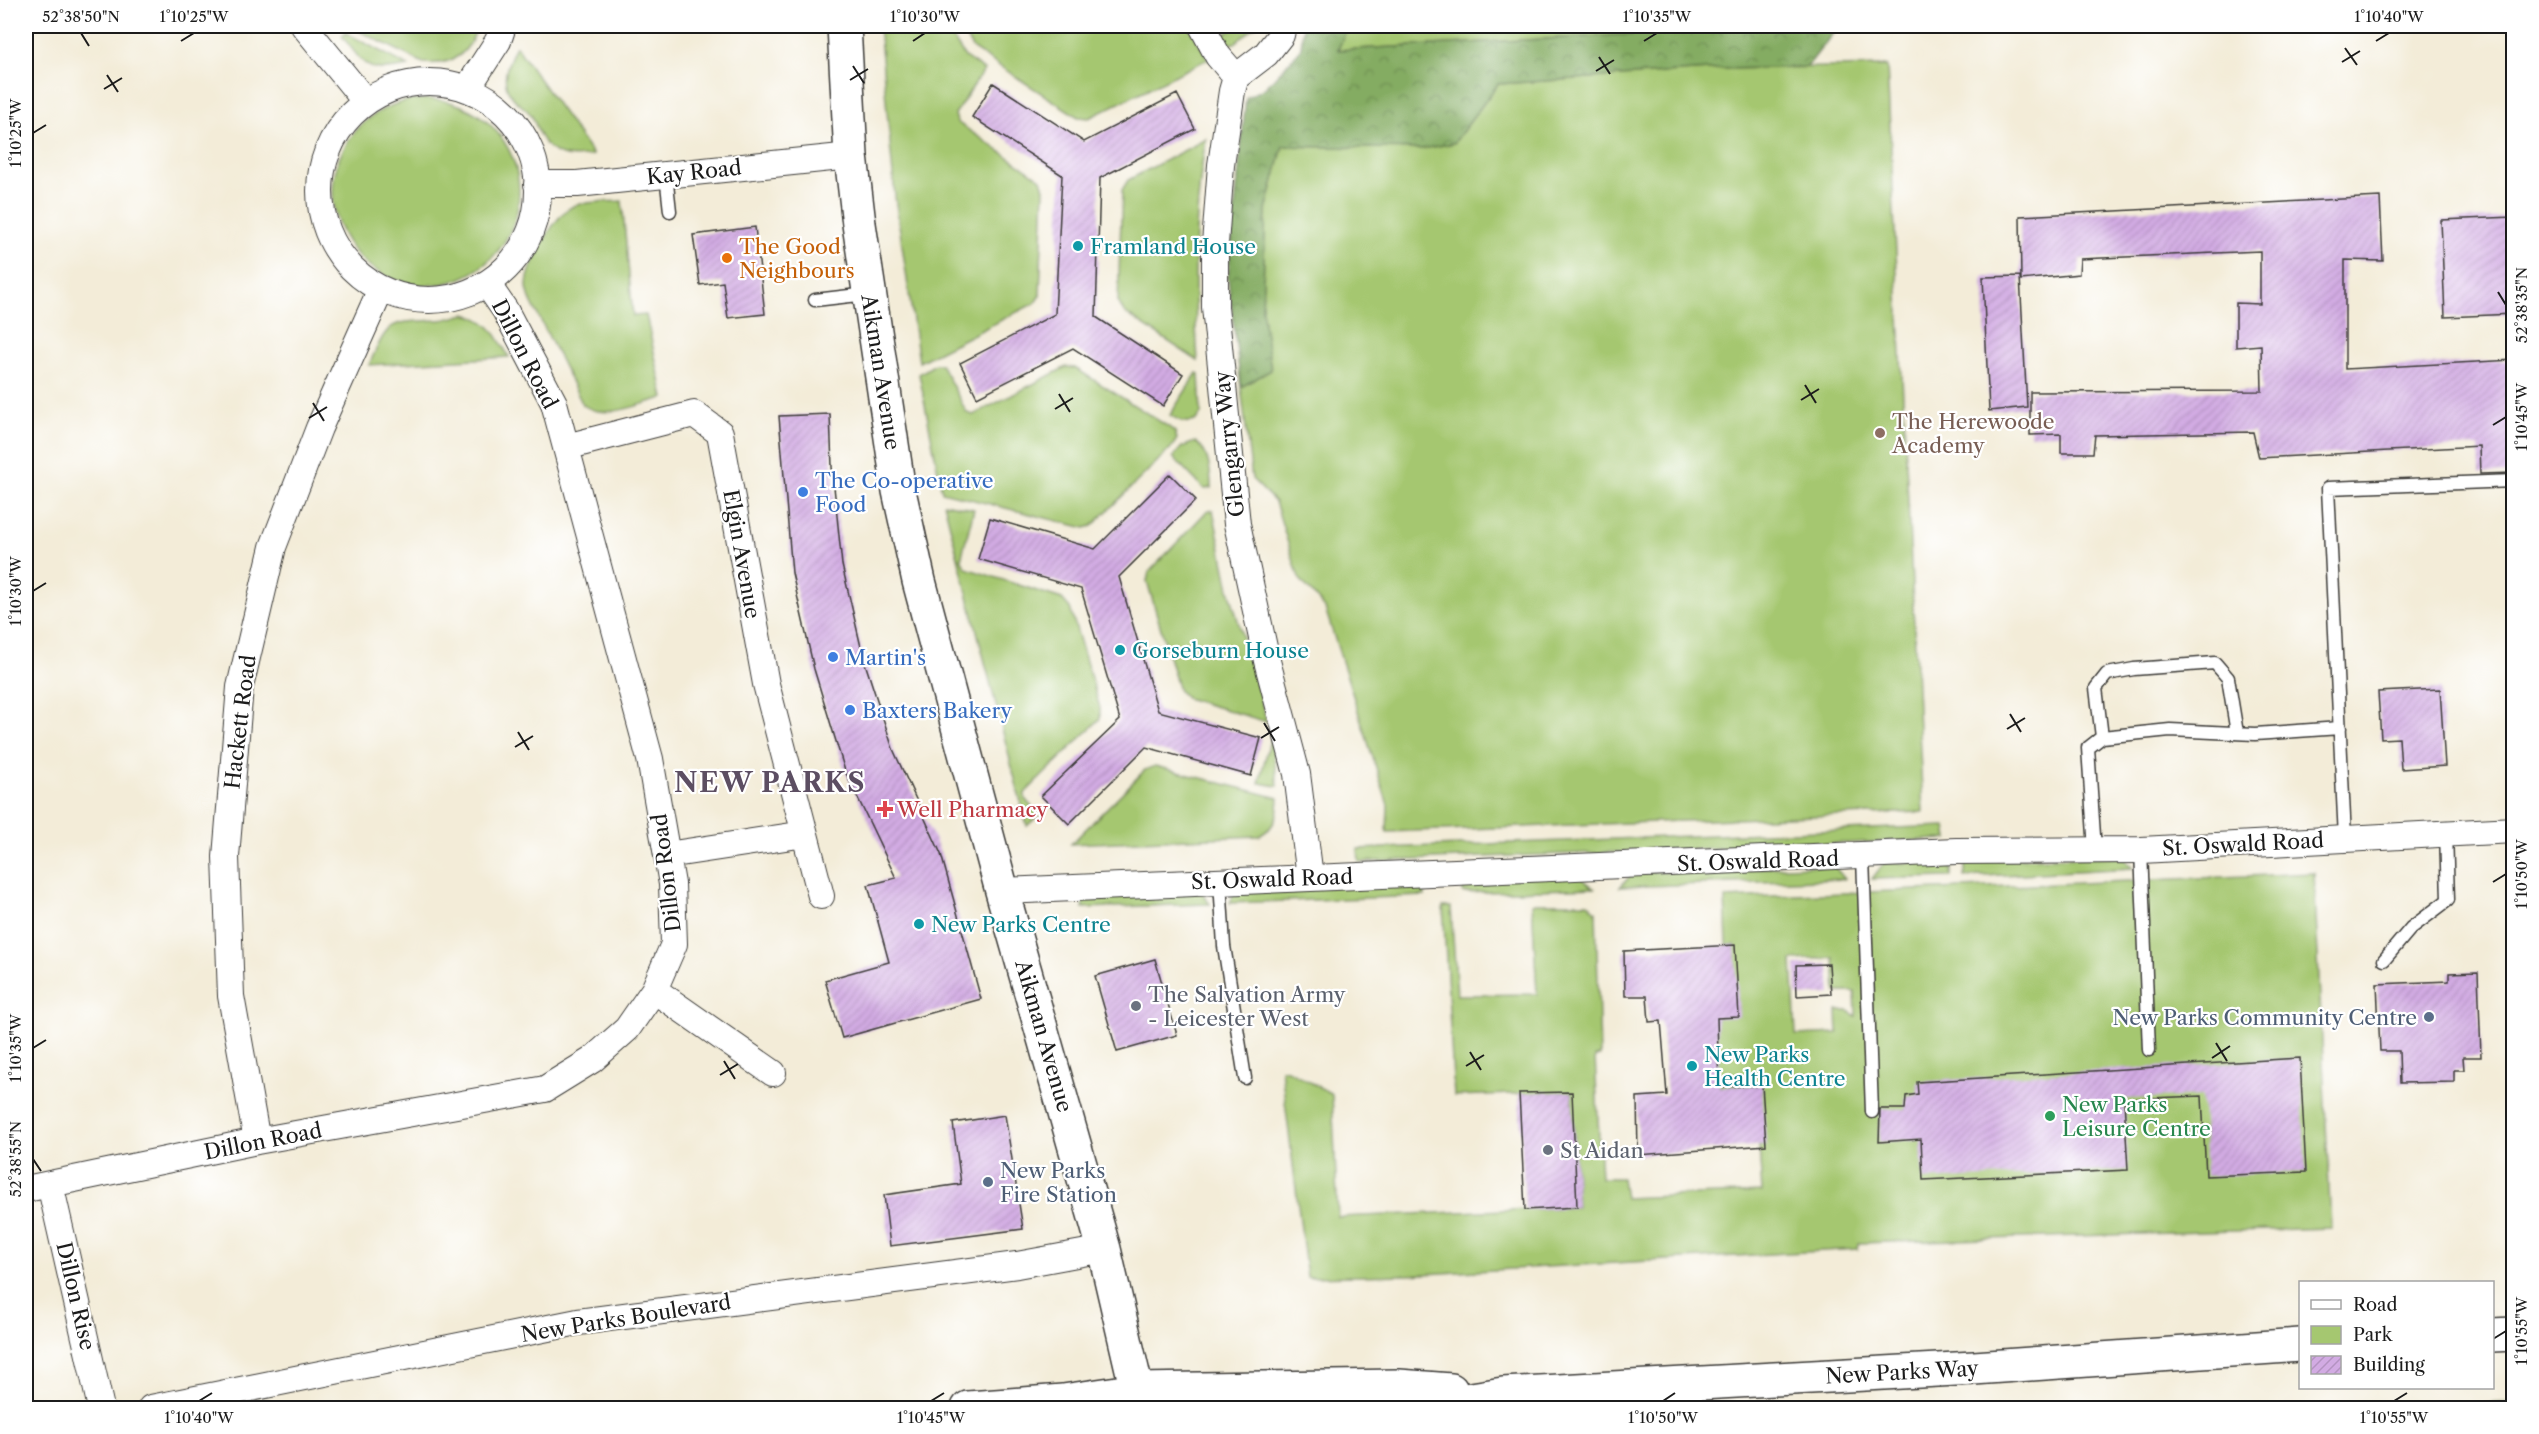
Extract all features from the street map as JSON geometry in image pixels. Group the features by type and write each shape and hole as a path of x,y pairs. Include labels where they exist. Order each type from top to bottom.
{"main road":[{"name":"Aikman Avenue","path":"844,26 851,156 899,491 919,581 1002,891 1104,1249 1140,1399"},
{"path":"2494,1335 2514,1334"},
{"name":"New Parks Way","path":"1414,1408 1503,1394 1963,1369 2299,1345"},
{"name":"New Parks Way","path":"968,1408 1063,1401 1399,1386 1503,1394"}],"street":[{"path":"304,26 366,102"},
{"path":"467,89 498,41 503,26"},
{"path":"1202,26 1218,56 1236,76 1266,54 1281,35 1283,26"},
{"name":"Glengarry Way","path":"1236,76 1221,165 1215,244 1215,308 1224,410 1237,524 1267,661 1298,774 1310,877"},
{"path":"446,84 467,89 489,101 508,117 523,137 533,160 537,184 536,213 526,241 510,265 488,284 462,295 435,300 407,298 381,289 360,276 342,258 330,236 321,204 323,163 332,140 347,119 366,102 404,85 446,84"},
{"name":"Kay Road","path":"537,184 577,184 851,156"},
{"name":"Dillon Road","path":"38,1186 256,1141 545,1089 592,1060 627,1029 654,990 674,944 672,884 650,759 554,403 506,310 488,284"},
{"name":"Hackett Road","path":"256,1141 231,996 226,857 240,687 273,547 319,428 381,289"},
{"name":"Elgin Avenue","path":"566,447 694,414 720,433 766,684 821,896"},
{"name":"St. Oswald Road","path":"1002,891 1310,877 1863,857 1956,851 2141,850 2446,831 2514,830"},
{"path":"667,855 805,834"},
{"path":"654,990 773,1073"},
{"name":"Dillon Rise","path":"38,1186 102,1408"},
{"name":"New Parks Boulevard","path":"151,1408 578,1322 1017,1265 1104,1249"}],"lane":[{"path":"666,175 670,211"},
{"path":"814,300 869,294"},
{"path":"2345,838 2328,488 2514,481"},
{"path":"2102,737 2096,688 2107,674 2134,669 2215,663 2228,678 2237,733"},
{"path":"2095,850 2088,748 2102,737 2169,730 2237,733 2340,728"},
{"path":"2384,960 2411,928 2448,900 2446,831"},
{"path":"2141,850 2149,1050"},
{"path":"1863,857 1872,1112"},
{"path":"1220,881 1224,946 1245,1078"}],"green space":[{"path":"365,26 477,26 470,44 458,56 442,62 423,63 355,29"},
{"path":"879,26 935,26 952,37 965,57 984,70 955,114 957,122 1041,179 1044,189 1040,295 1035,303 919,362 895,197"},
{"path":"966,26 1189,26 1208,59 1089,118 1078,117 973,49 962,32"},
{"path":"1240,26 1256,26 1235,43 1223,45 1221,35"},
{"path":"1303,26 1348,26 1338,50 1790,26 1826,26 1834,32 1807,67 1724,69 1498,84 1454,143 1422,149 1283,146 1266,210 1262,309 1271,370 1241,387 1228,277 1246,98 1265,88 1301,49"},
{"path":"1348,26 1790,26 1337,50"},
{"path":"346,33 408,66 383,69 369,66 342,36"},
{"path":"516,46 593,155 570,157 550,149 540,136 531,115 513,98 507,89 505,76"},
{"path":"1887,66 1923,812 1387,832 1388,805 1325,608 1299,578 1275,502 1252,479 1241,387 1271,370 1262,309 1266,210 1283,146 1422,149 1454,143 1498,84 1724,69"},
{"path":"426,99 461,106 492,126 512,157 519,192 512,227 492,258 461,278 426,285 391,278 360,258 340,227 333,192 340,157 360,126 391,106"},
{"path":"1206,139 1196,222 1195,306 1198,361 1125,313 1118,302 1122,190 1128,180"},
{"path":"622,201 633,316 646,315 664,398 622,410 602,412 583,405 530,299 527,286 537,253 552,228 568,209 587,203"},
{"path":"465,314 487,325 497,336 509,357 369,365 382,339 393,326 400,323 445,319"},
{"path":"935,364 941,364 967,413 973,415 1066,367 1075,368 1169,427 1175,432 1177,439 1172,447 1092,526 1085,528 942,492 919,374"},
{"path":"1197,373 1199,374 1201,414 1195,421 1176,419 1170,415"},
{"path":"1195,442 1206,456 1210,469 1211,488 1204,489 1173,457 1182,447"},
{"path":"944,503 974,509 961,559 966,568 1062,599 1070,608 1100,708 1100,719 1025,793 1025,799 1039,815 1027,826"},
{"path":"1213,510 1229,589 1267,722 1186,698 1179,691 1147,581 1149,572 1207,511"},
{"path":"1271,736 1278,786 1259,783"},
{"path":"1155,766 1279,798 1273,825 1259,836 1071,844 1145,770"},
{"path":"1946,826 1948,839 1359,862 1358,849"},
{"path":"2121,856 2133,868 1965,877 1965,860"},
{"path":"1951,862 1951,877 1872,879 1884,863"},
{"path":"1833,865 1845,879 1620,887 1633,873"},
{"name":"New Parks Leisure Centre","path":"2314,873 2331,1228 1859,1243 1858,1249 1407,1275 1307,1277 1281,1069 1288,1070 1332,1094 1338,1217 1577,1207 1572,1092 1454,1096 1443,907 1451,907 1457,995 1537,994 1532,903 1588,903 1596,911 1600,1056 1595,1057 1601,1178 1622,1178 1625,1198 1762,1192 1759,1146 1762,1085 1719,1087 1717,1037 1696,1038 1735,945 1727,945 1725,898","holes":["1834,958 1836,992 1855,992 1856,1016 1848,1011 1837,1011 1838,1033 1796,1035 1792,960"]},
{"path":"1577,874 1594,888 1463,893 1462,879"},
{"path":"1418,881 1425,896 1230,903 1236,888"},
{"path":"1200,890 1210,904 1083,908 1082,894"},
{"path":"2513,1402 2513,1408 2424,1408"}],"building":[{"name":"Framland House","path":"993,83 1084,142 1177,94 1195,129 1100,178 1096,317 1183,374 1163,406 1073,348 977,397 960,363 1055,314 1062,175 972,117"},
{"path":"2380,197 2383,261 2345,260 2345,369 2514,360 2514,473 2480,474 2479,446 2259,458 2253,432 2095,435 2093,453 2061,453 2061,434 2030,435 2030,392 2262,391 2261,345 2236,347 2236,303 2260,304 2260,251 2080,259 2079,274 2021,280 2020,216"},
{"path":"2514,217 2514,314 2445,317 2441,220"},
{"name":"The Good Neighbours","path":"755,227 765,314 728,318 723,282 700,285 693,235"},
{"path":"2020,276 2027,407 1989,411 1983,277"},
{"path":"830,414 832,467 842,565 864,660 893,749 941,854 981,999 842,1038 825,980 889,962 868,885 896,878 845,771 814,669 792,573 779,416"},
{"name":"Gorseburn House","path":"1170,474 1196,500 1119,577 1158,711 1261,738 1251,776 1146,747 1069,824 1041,796 1120,720 1081,589 978,559 990,518 1095,549"},
{"path":"2440,689 2445,766 2401,769 2399,738 2381,739 2378,692"},
{"name":"New Parks Health Centre","path":"1735,945 1739,1017 1717,1018 1719,1087 1762,1085 1766,1145 1638,1155 1637,1097 1667,1095 1661,1021 1649,1022 1647,996 1625,996 1624,951"},
{"name":"The Salvation Army - Leicester West","path":"1155,959 1177,1035 1117,1052 1095,976"},
{"path":"1829,964 1831,994 1797,996 1796,965"},
{"name":"New Parks Community Centre","path":"2478,972 2481,1057 2463,1057 2464,1070 2454,1070 2454,1082 2400,1083 2399,1051 2380,1051 2377,984 2449,981 2449,973"},
{"path":"2300,1058 2306,1172 2206,1176 2202,1096 2124,1099 2128,1170 1923,1180 1921,1139 1879,1142 1880,1109 1905,1109 1906,1096 1918,1094 1917,1082"},
{"name":"St Aidan","path":"1572,1092 1577,1207 1525,1210 1519,1093"},
{"name":"New Parks Fire Station","path":"1005,1115 1023,1229 890,1246 884,1195 961,1184 953,1123"}],"place":[{"name":"Framland House","path":"1078,246"},
{"name":"The Good Neighbours","path":"727,258"},
{"name":"The Herewoode Academy","path":"1880,433"},
{"name":"The Co-operative Food","path":"803,492"},
{"name":"Gorseburn House","path":"1120,650"},
{"name":"Martin's","path":"833,657"},
{"name":"Baxters Bakery","path":"850,710"},
{"name":"Well Pharmacy","path":"885,809"},
{"name":"New Parks Centre","path":"919,924"},
{"name":"The Salvation Army - Leicester West","path":"1136,1006"},
{"name":"New Parks Community Centre","path":"2429,1017"},
{"name":"New Parks Health Centre","path":"1692,1066"},
{"name":"New Parks Leisure Centre","path":"2050,1116"},
{"name":"St Aidan","path":"1548,1150"},
{"name":"New Parks Fire Station","path":"988,1182"}],"district":[{"name":"NEW PARKS","path":"770,782"}]}
